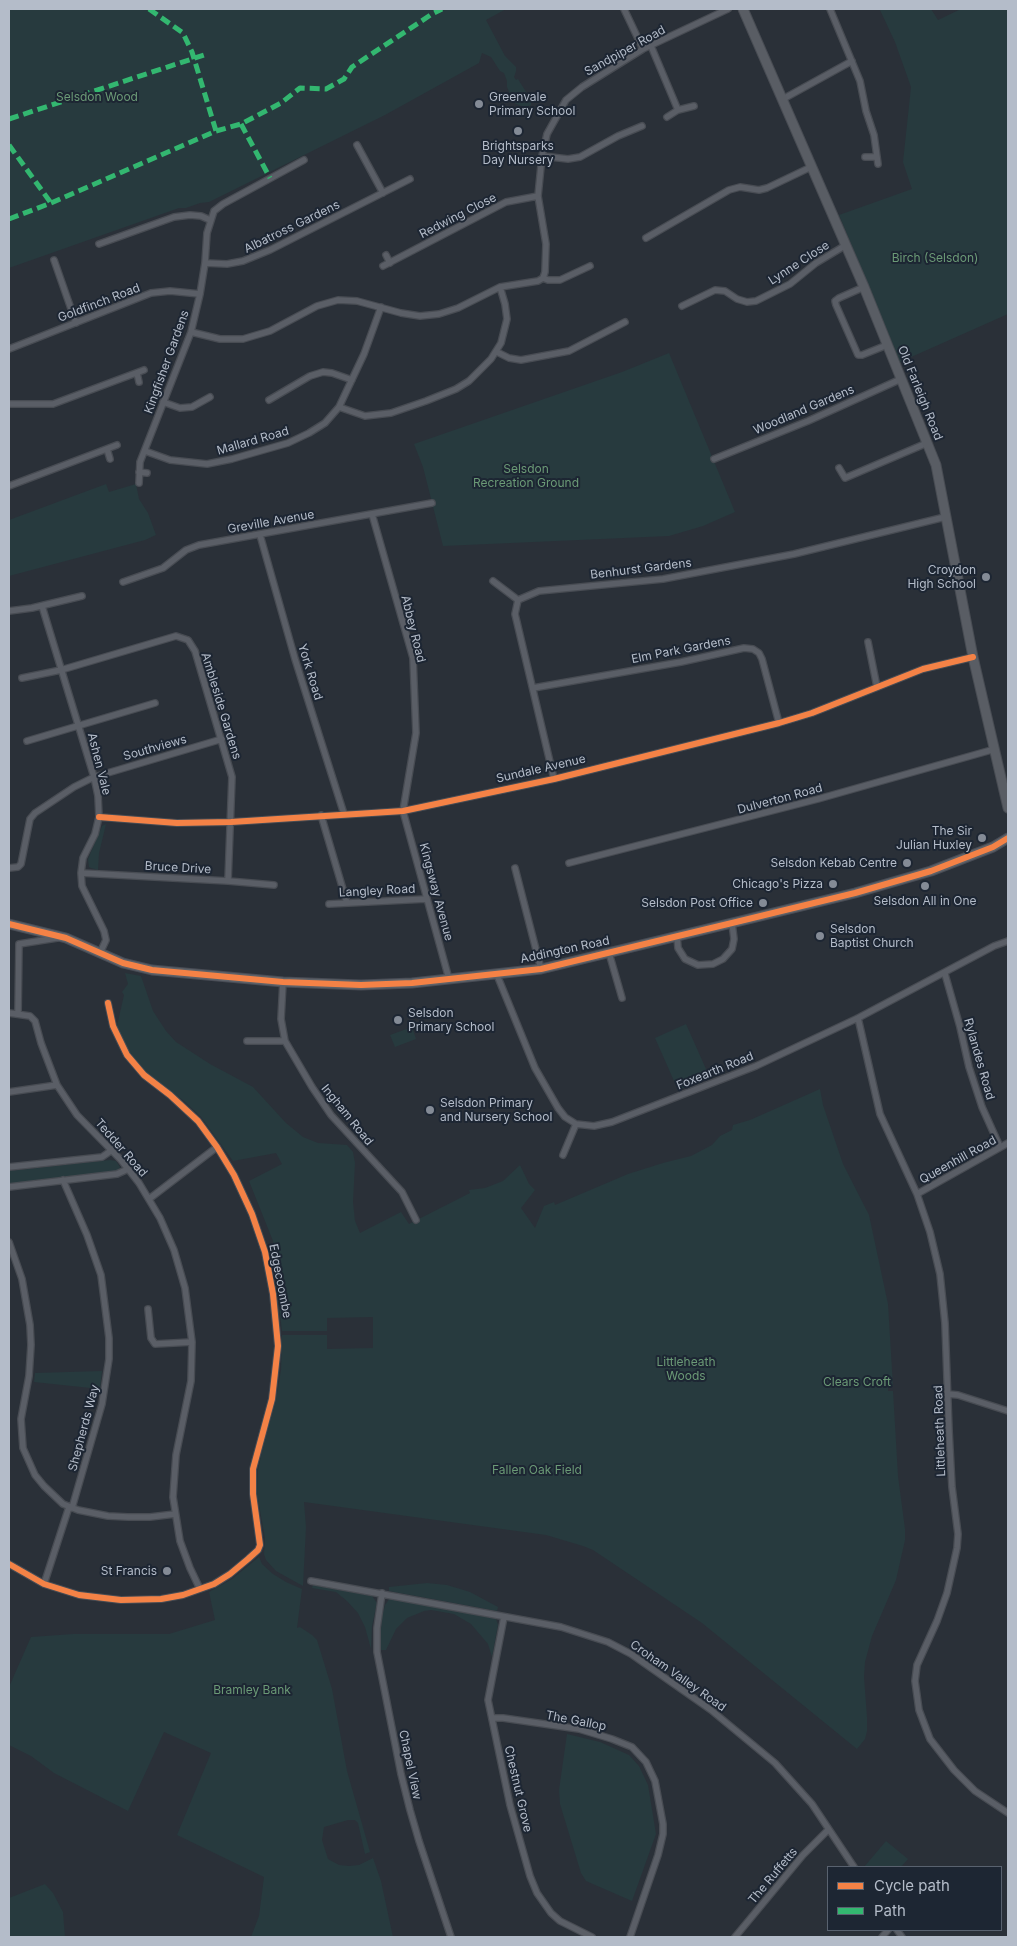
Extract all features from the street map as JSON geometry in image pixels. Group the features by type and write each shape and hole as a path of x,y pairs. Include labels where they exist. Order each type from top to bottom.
{"main road":[{"name":"Addington Road","path":"9,924 66,938 112,958 152,970 283,982 360,985 412,984 541,969 855,893 932,871 993,847 1008,838"}],"street":[{"path":"624,9 643,49"},
{"name":"Sandpiper Road","path":"543,278 546,244 538,196 542,156 547,134 566,100 582,87 643,49 728,9"},
{"name":"Old Farleigh Road","path":"744,9 864,287 936,465 974,658 995,749 1004,772 1008,808"},
{"path":"830,9 860,81 866,111 874,135 877,160 865,158"},
{"path":"651,46 678,110"},
{"path":"783,99 852,61"},
{"path":"667,117 678,110 694,106"},
{"path":"542,156 568,159 580,157 618,136 642,126"},
{"path":"357,145 383,193"},
{"path":"99,244 174,217 190,215 201,216 210,220 214,211 223,204 304,160"},
{"path":"646,238 729,190 740,187 759,190 767,188 811,167"},
{"name":"Albatross Gardens","path":"205,263 227,264 243,261 270,250 410,179"},
{"name":"Redwing Close","path":"382,266 506,202 538,196"},
{"name":"Kingfisher Gardens","path":"139,483 138,472 145,451 191,332 200,294 210,220"},
{"name":"Lynne Close","path":"682,306 714,290 725,291 737,299 747,302 756,301 790,284 816,263 846,245"},
{"path":"386,255 390,262"},
{"path":"54,260 76,323"},
{"path":"191,332 220,339 244,339 270,331 317,306 338,300 357,301 420,316 440,314 458,308 500,287 538,281 543,278 560,280 590,266"},
{"path":"339,407 364,416 403,410 456,389 469,381 480,372 497,352 504,332 507,320 500,287"},
{"path":"864,287 838,298 836,305 858,354 862,355 887,345"},
{"name":"Goldfinch Road","path":"9,349 151,293 170,291 200,294"},
{"name":"Mallard Road","path":"145,451 170,460 207,464 232,460 288,443 309,433 325,423 339,407 364,354 381,307"},
{"path":"497,352 509,358 521,360 569,351 625,322"},
{"path":"9,404 53,404 144,370"},
{"path":"269,400 310,376 322,372 332,372 352,380"},
{"path":"137,373 140,382"},
{"name":"Woodland Gardens","path":"714,459 808,421 901,379"},
{"path":"163,402 180,408 192,407 206,403 210,397"},
{"path":"839,468 845,478 927,443"},
{"path":"9,486 117,445"},
{"path":"107,449 110,459"},
{"path":"138,472 147,473"},
{"name":"Greville Avenue","path":"123,582 163,568 186,550 199,545 432,503"},
{"name":"Abbey Road","path":"372,514 412,658 416,733 403,811"},
{"name":"Benhurst Gardens","path":"518,600 539,591 663,579 794,554 945,517"},
{"name":"York Road","path":"260,535 344,814"},
{"path":"493,581 518,600 515,614 554,779"},
{"path":"9,611 42,606 82,596"},
{"name":"Ashen Vale","path":"42,606 79,726 98,796 99,817 95,834 83,858 81,873 82,886 104,931 106,940 100,953"},
{"name":"Ambleside Gardens","path":"22,678 61,670 176,636 188,640 196,651 232,777 228,881"},
{"path":"868,642 877,687"},
{"name":"Elm Park Gardens","path":"534,688 681,662 744,648 753,649 759,653 762,659 779,723"},
{"name":"Sundale Avenue","path":"99,817 177,823 231,822 403,811 554,779 779,723 812,713 923,668 974,658"},
{"path":"27,741 155,703"},
{"name":"Southviews","path":"9,868 18,867 21,864 28,824 35,813 94,777 222,740"},
{"name":"Dulverton Road","path":"569,863 818,799 995,749"},
{"name":"Kingsway Avenue","path":"403,811 449,979"},
{"path":"321,815 347,903"},
{"path":"515,868 541,969"},
{"name":"Bruce Drive","path":"81,873 274,885"},
{"name":"Langley Road","path":"329,904 426,899"},
{"path":"676,936 678,948 685,959 698,966 713,964 723,959 732,949 734,939 732,923"},
{"path":"9,1013 18,1014 19,944 50,938 66,938"},
{"name":"Foxearth Road","path":"576,1124 594,1126 612,1122 756,1066 858,1018 945,974 994,946 1008,941"},
{"path":"609,953 622,998"},
{"path":"497,974 536,1068 558,1108 565,1117 576,1124 563,1155"},
{"name":"Rylandes Road","path":"945,974 969,1067 982,1107 1000,1147"},
{"name":"Ingham Road","path":"283,982 281,1019 284,1040 312,1087 331,1114 402,1192 416,1220"},
{"name":"Edgecoombe","path":"108,1003 115,1032 127,1055 144,1075 170,1095 198,1121 234,1175 252,1214 265,1252 273,1294 278,1333 277,1368 272,1399 253,1469 253,1494 260,1545 258,1550 230,1574 214,1584 200,1589"},
{"name":"Tedder Road","path":"18,1014 30,1016 35,1021 57,1085 77,1115 112,1150 149,1199 168,1236 179,1265 190,1313 192,1342 189,1396 176,1454 173,1497 184,1554 200,1589"},
{"name":"Littleheath Road","path":"858,1018 880,1114 917,1194 930,1232 940,1274 946,1323 952,1487 958,1534 957,1548 947,1593 940,1614 917,1665 915,1681 919,1710 930,1739 954,1770 975,1791 1008,1813"},
{"path":"247,1041 284,1040"},
{"path":"9,1092 57,1085"},
{"name":"Queenhill Road","path":"917,1194 1008,1143"},
{"path":"149,1199 217,1147"},
{"path":"9,1167 102,1157 112,1150"},
{"path":"9,1187 117,1174 128,1169"},
{"name":"Shepherds Way","path":"44,1584 102,1404 109,1359 109,1338 101,1275 64,1180"},
{"path":"9,1242 22,1279 28,1304 31,1345 28,1376 20,1419 23,1448 35,1475 44,1486 70,1508 128,1518 175,1514"},
{"path":"148,1309 151,1338 155,1344 192,1342"},
{"path":"948,1394 958,1395 1008,1411"},
{"path":"9,1564 44,1584 78,1595 121,1600 161,1599 200,1589"},
{"name":"Croham Valley Road","path":"311,1581 561,1627 608,1642 631,1654 717,1715 775,1763 812,1804 853,1866"},
{"name":"Chapel View","path":"382,1593 377,1628 377,1652 401,1774 418,1841 450,1937"},
{"name":"Chestnut Grove","path":"504,1616 488,1700 510,1805 530,1876 537,1893 560,1921 592,1937"},
{"name":"The Gallop","path":"492,1718 579,1729 612,1738 632,1747 646,1762 655,1782 663,1824 663,1834 658,1855 630,1937"},
{"name":"The Ruffetts","path":"735,1937 803,1855 828,1830"}],"green space":[{"name":"Selsdon Wood","path":"9,9 506,9 486,20 505,56 516,67 514,77 516,80 518,79 531,100 531,105 526,108 514,103 507,87 504,73 500,71 491,57 482,53 479,63 385,115 209,202 179,208 9,268"},
{"name":"Birch (Selsdon)","path":"931,9 938,20 961,9 1008,9 1008,314 900,362 839,215 912,189 903,162 911,87 895,42 880,10"},
{"name":"Selsdon Recreation Ground","path":"669,353 735,512 703,526 669,536 443,546 423,467 414,444 622,372"},
{"path":"106,484 109,492 136,484 139,499 148,513 156,535 145,540 9,576 9,520"},
{"path":"106,824 99,853 98,870 89,867 88,859 102,826"},
{"name":"Littleheath Woods","path":"125,973 141,976 153,1011 176,1042 210,1064 253,1087 286,1123 303,1137 318,1143 347,1145 353,1152 355,1163 353,1202 355,1221 360,1233 401,1212 409,1224 470,1193 469,1190 485,1188 503,1181 520,1165 529,1184 535,1190 521,1208 535,1228 544,1206 554,1202 555,1205 628,1174 691,1156 712,1145 720,1136 732,1130 733,1125 750,1120 820,1089 823,1105 843,1164 869,1215 888,1304 893,1386 888,1386 888,1391 893,1391 898,1476 905,1529 905,1540 896,1580 872,1636 865,1662 867,1731 865,1739 857,1749 702,1623 593,1550 583,1546 546,1535 304,1502 306,1527 303,1586 276,1571 266,1560 264,1554 265,1538 257,1494 258,1470 276,1400 281,1370 282,1335 327,1335 327,1349 373,1348 373,1317 327,1318 327,1331 282,1331 275,1272 280,1270 273,1241 249,1181 282,1164 276,1153 233,1161 201,1117 184,1101 147,1073 135,1059 126,1047 117,1026 124,995 122,992 128,984"},
{"path":"686,1024 710,1078 678,1090 655,1038"},
{"path":"412,1027 416,1039 395,1047 390,1035"},
{"path":"110,1160 116,1161 120,1167 118,1171 9,1184 9,1171"},
{"path":"102,1371 100,1389 34,1382 35,1373"},
{"name":"Bramley Bank","path":"259,1557 262,1564 273,1574 302,1589 297,1628 300,1627 317,1640 332,1689 347,1771 370,1852 365,1854 358,1823 355,1820 348,1820 324,1827 322,1840 328,1859 339,1865 349,1866 359,1865 373,1858 381,1881 393,1937 251,1937 259,1916 264,1877 177,1835 211,1753 164,1732 128,1811 54,1773 31,1756 9,1745 9,1687 31,1637 73,1634 169,1634 215,1620 209,1592 232,1579"},
{"path":"427,1583 447,1585 470,1592 498,1607 497,1611 389,1591 389,1587"},
{"path":"313,1585 372,1596 377,1603 372,1626 371,1649 365,1627 358,1613 336,1592 312,1588"},
{"path":"390,1598 496,1619 498,1625 492,1657 488,1644 471,1624 454,1614 431,1610 407,1618 396,1629 386,1650 379,1650 382,1617 385,1605"},
{"path":"567,1734 600,1742 629,1755 639,1766 648,1785 656,1834 632,1901 586,1881 581,1873 560,1804 559,1790"},
{"path":"886,1841 908,1859 902,1866 865,1866"},
{"path":"45,1884 53,1893 63,1912 65,1937 9,1937 9,1898"}],"marked path":[{"path":"149,9 183,33 192,52 216,131"},
{"path":"9,219 51,203 216,131 241,124 281,103 300,88 326,89 344,79 352,67 442,9"},
{"path":"9,119 204,55"},
{"path":"241,124 270,178"},
{"path":"9,145 51,203"}],"cycle path":[{"path":"99,817 177,823 231,822 403,811 554,779 779,723 812,713 923,669 973,657"},
{"path":"9,924 66,938 123,963 152,970 283,982 361,985 412,983 541,969 732,923 855,893 931,871 993,847 1008,838"},
{"path":"9,1564 44,1584 79,1595 121,1600 161,1599 183,1595 214,1584 248,1559 258,1550 260,1545 253,1494 253,1469 272,1399 278,1346 273,1294 265,1252 252,1214 234,1175 217,1147 198,1121 170,1095 144,1075 127,1055 113,1026 108,1003"}],"place":[{"name":"Greenvale Primary School","path":"479,104"},
{"name":"Brightsparks Day Nursery","path":"518,131"},
{"name":"Croydon High School","path":"986,577"},
{"name":"The Sir Julian Huxley","path":"982,838"},
{"name":"Selsdon Kebab Centre","path":"907,863"},
{"name":"Chicago's Pizza","path":"833,884"},
{"name":"Selsdon All in One","path":"925,886"},
{"name":"Selsdon Post Office","path":"763,903"},
{"name":"Selsdon Baptist Church","path":"820,936"},
{"name":"Selsdon Primary School","path":"398,1020"},
{"name":"Selsdon Primary and Nursery School","path":"430,1110"},
{"name":"St Francis","path":"167,1571"}],"park label":[{"name":"Clears Croft","path":"857,1382"},
{"name":"Fallen Oak Field","path":"537,1470"}]}
